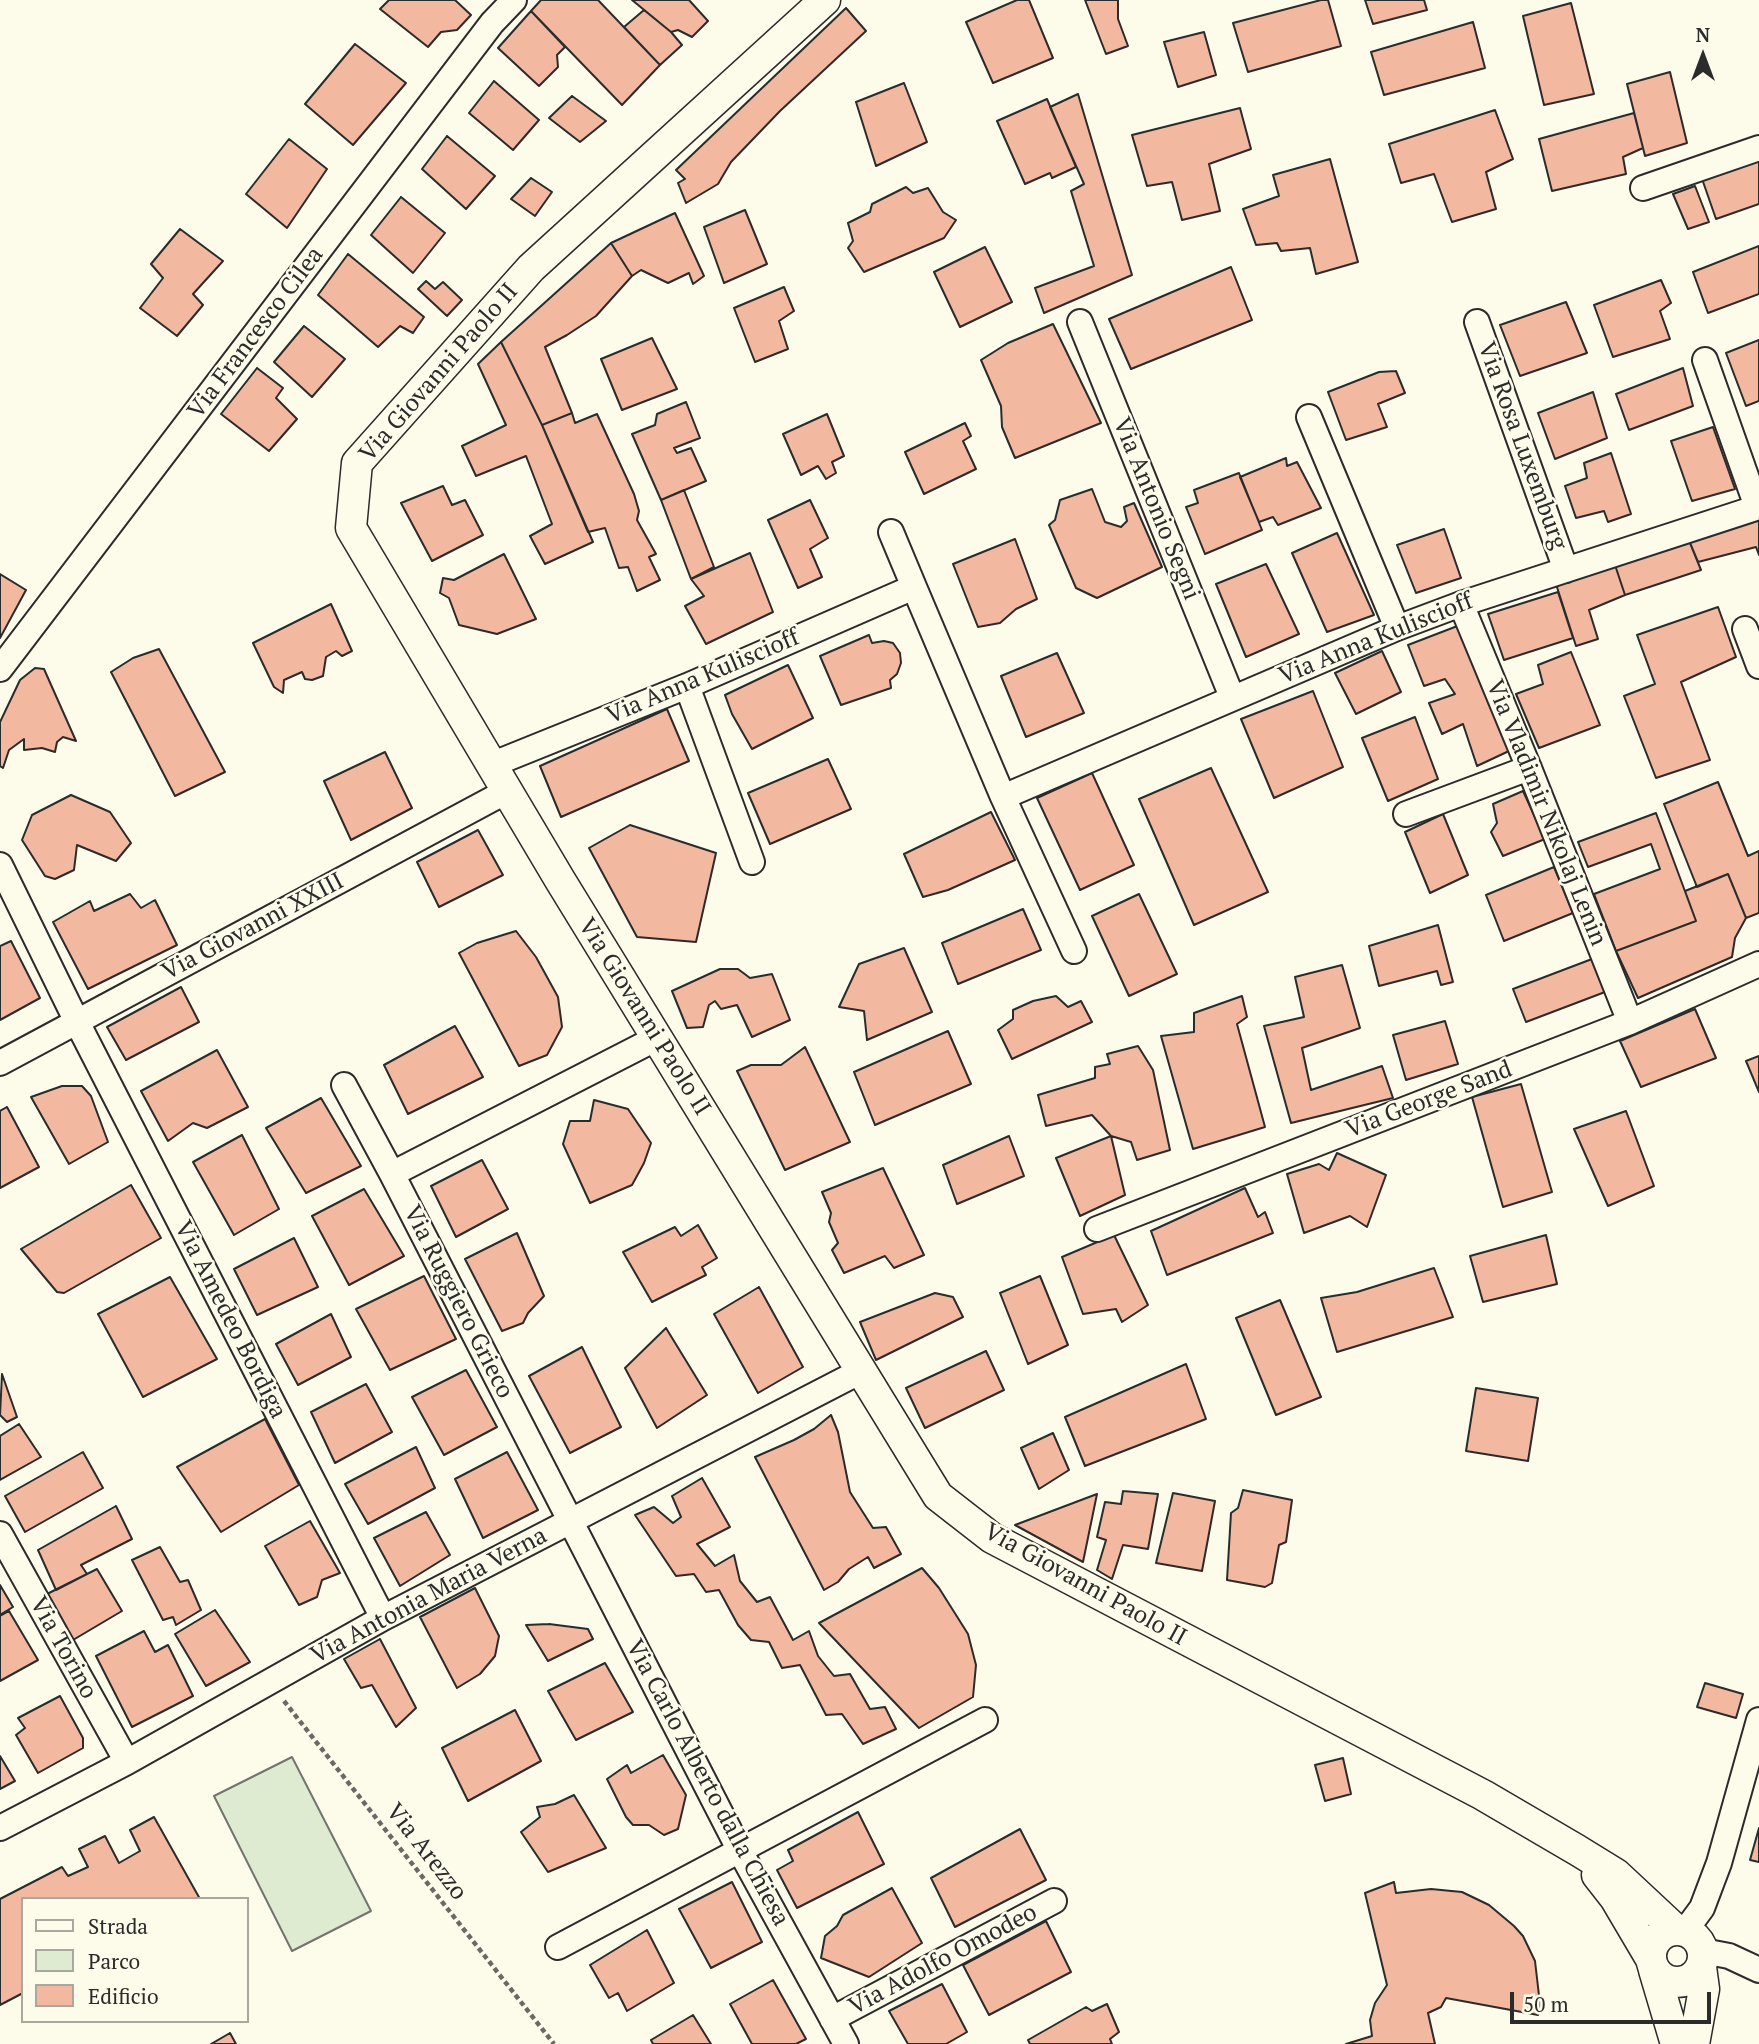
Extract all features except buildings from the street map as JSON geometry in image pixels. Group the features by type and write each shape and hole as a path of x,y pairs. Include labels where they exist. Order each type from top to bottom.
{"street":[{"name":"Via Francesco Cilea","path":"0,668 492,23 514,0"},
{"name":"Via Giovanni Paolo II","path":"825,0 531,268 357,463 351,528 491,765 938,1496 992,1538 1483,1795 1577,1850 1616,1874 1691,1945"},
{"path":"1643,188 1759,148"},
{"name":"Via Antonio Segni","path":"1080,322 1232,697"},
{"name":"Via Rosa Luxemburg","path":"1478,322 1566,570"},
{"path":"1705,360 1758,507"},
{"path":"1309,417 1397,628"},
{"name":"Via Anna Kuliscioff","path":"1003,797 1397,628 1461,604 1758,507"},
{"path":"891,532 1003,797 1074,951"},
{"name":"Via Anna Kuliscioff","path":"491,765 687,686 914,587"},
{"name":"Via Vladimir Nikolaj Lenin","path":"1461,604 1630,1022"},
{"path":"1745,629 1759,666"},
{"path":"687,686 752,862"},
{"path":"1406,814 1529,768"},
{"name":"Via Giovanni XXIII","path":"0,1063 507,791"},
{"path":"0,865 77,1022"},
{"name":"Via George Sand","path":"1097,1230 1630,1022 1759,964"},
{"name":"Via Amedeo Bordiga","path":"77,1022 383,1618"},
{"path":"392,1174 657,1038"},
{"name":"Via Ruggiero Grieco","path":"344,1085 570,1521"},
{"name":"Via Antonia Maria Verna","path":"0,1828 127,1762 383,1618 861,1371"},
{"name":"Via Carlo Alberto dalla Chiesa","path":"570,1521 739,1849 846,2044"},
{"name":"Via Torino","path":"0,1534 127,1762"},
{"path":"558,1947 985,1720"},
{"path":"1759,1720 1719,1863 1691,1945 1690,1979 1675,1982 1662,1978 1653,1964 1652,1948 1660,1936 1691,1945 1729,1956 1759,1970"},
{"name":"Via Giovanni Paolo II","path":"1577,1850 1615,1898 1653,1964 1676,2044"},
{"name":"Via Adolfo Omodeo","path":"832,2019 1054,1901"},
{"path":"1691,1945 1704,1989 1694,2044"}],"path":[{"name":"Via Arezzo","path":"270,1682 554,2044"}],"green space":[{"path":"292,1757 371,1911 292,1951 214,1796"}]}
